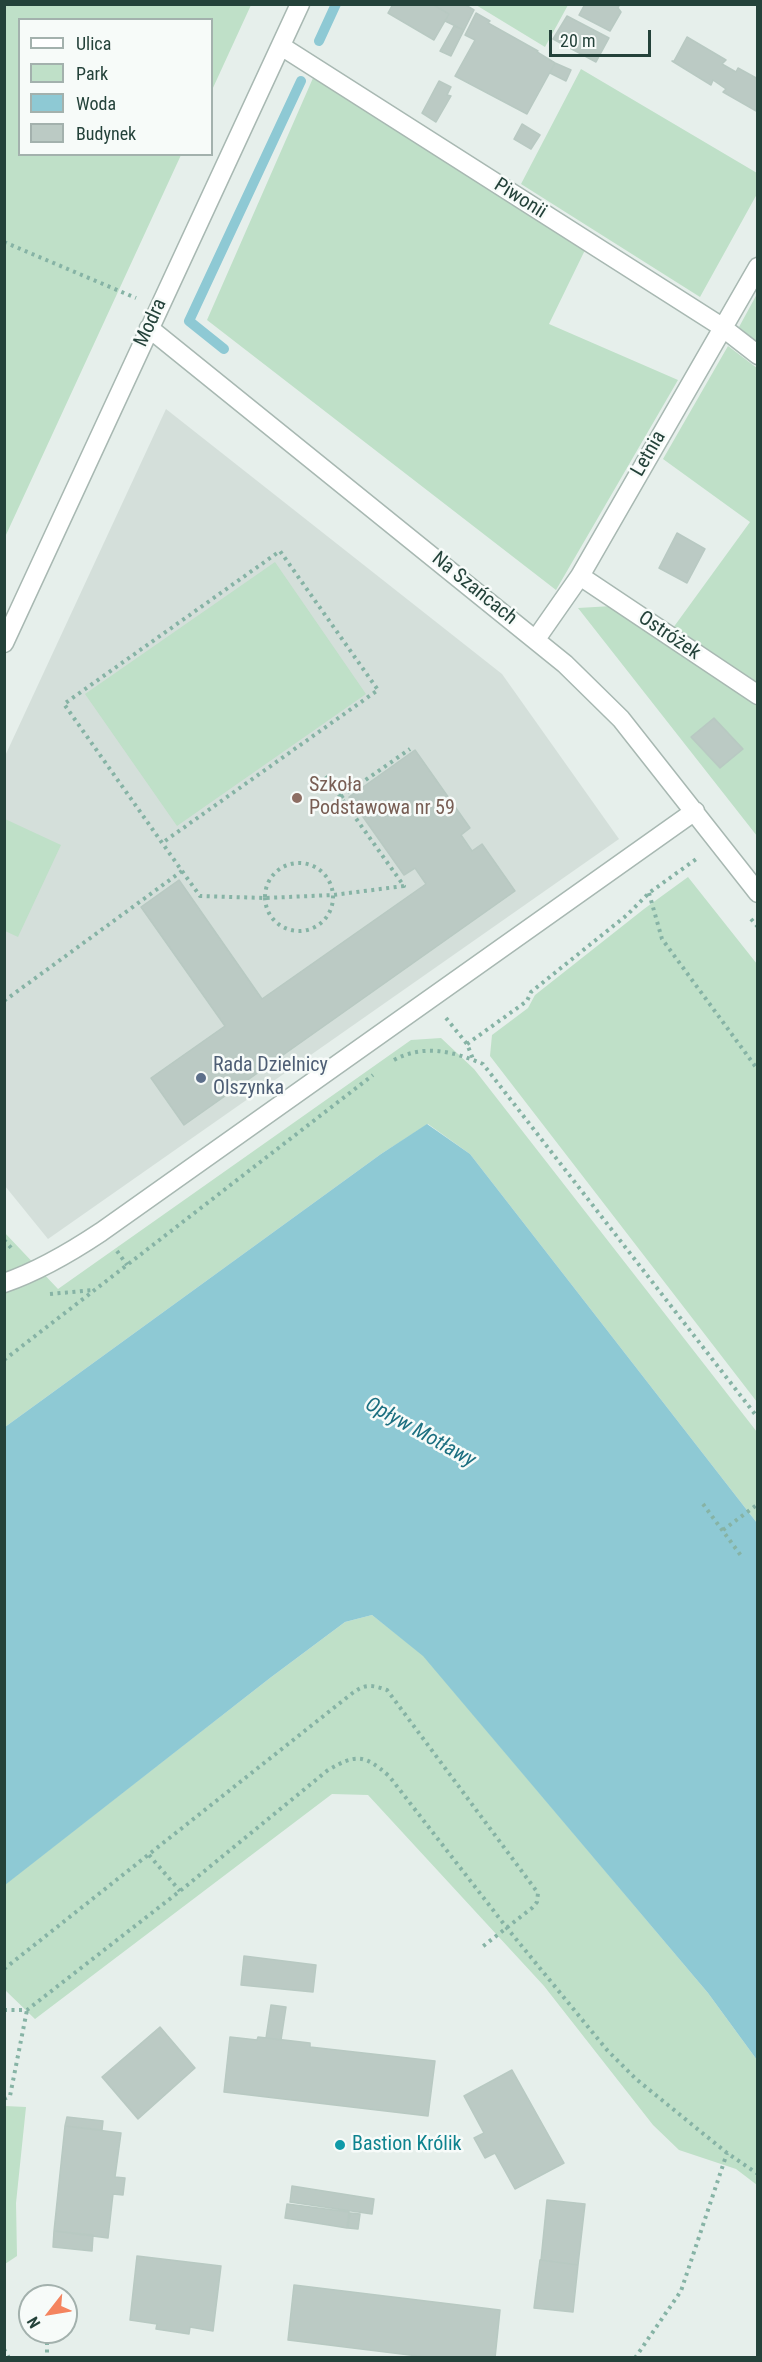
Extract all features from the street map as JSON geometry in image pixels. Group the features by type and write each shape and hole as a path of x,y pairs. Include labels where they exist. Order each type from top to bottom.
{"street":[{"name":"Modra","path":"4,643 300,4"},
{"name":"Piwonii","path":"280,46 722,327 758,355"},
{"name":"Letnia","path":"536,639 580,576 758,267"},
{"name":"Na Szańcach","path":"149,328 565,664 621,719 758,893"},
{"name":"Ostróżek","path":"580,576 758,695"},
{"path":"4,1283 23,1277 79,1247 101,1232 695,811"}],"path":[{"path":"4,242 118,290"},
{"path":"162,843 378,690 280,551 64,704 162,843 200,896 264,898 333,895 404,886 325,775"},
{"path":"341,797 410,749"},
{"path":"467,1044 527,1001 531,992 627,915 649,893 702,855 679,823"},
{"path":"290,864 305,864 319,870 329,881 333,895 332,909 324,921 313,929 300,932 287,930 275,922 264,898 268,883 277,871 290,864"},
{"path":"4,1001 182,871"},
{"path":"649,893 662,939 758,1070"},
{"path":"751,918 758,927"},
{"path":"445,1016 467,1044 473,1059"},
{"path":"388,1063 407,1052 433,1049 473,1059 483,1064 758,1418"},
{"path":"4,1360 127,1265 220,1189 379,1070"},
{"path":"116,1251 127,1265"},
{"path":"703,1504 742,1557"},
{"path":"723,1530 758,1504"},
{"path":"4,1970 362,1686 375,1686 387,1690 538,1893 537,1902 532,1908 482,1947"},
{"path":"4,2010 27,2010 180,1891 328,1770 344,1761 357,1758 374,1762 389,1776 507,1928 607,2050 636,2079 727,2153 758,2174"},
{"path":"149,1855 180,1891"},
{"path":"4,2099 10,2096 27,2010"},
{"path":"635,2358 681,2291 727,2153"},
{"path":"4,2349 9,2358"}],"shaded area":[{"name":"Szkoła Podstawowa nr 59","path":"166,409 502,674 619,839 48,1239 5,1186 5,756"}],"green space":[{"path":"5,4 251,5 213,88 213,18 18,18 18,156 181,156 5,537"},
{"path":"476,5 568,5 545,47"},
{"path":"581,69 757,173 757,194 700,297 521,184"},
{"path":"313,78 585,250 549,324 678,380 556,590 207,320"},
{"path":"757,294 758,343 739,327"},
{"path":"728,346 757,368 757,686 673,628 750,522 663,459"},
{"path":"275,562 366,694 177,826 85,694"},
{"path":"612,606 757,704 757,836 578,608"},
{"path":"5,819 61,845 18,937 5,931"},
{"path":"688,877 757,964 757,1402 490,1056 492,1035 528,1008 535,995"},
{"path":"441,1038 474,1069 757,1432 757,1523 470,1154 428,1124 381,1154 5,1427 4,1232 58,1289 411,1040"},
{"path":"372,1615 423,1655 708,1993 757,2060 757,2185 736,2169 679,2150 653,2125 544,1986 368,1795 332,1794 35,2019 5,1990 4,1885 345,1622"},
{"path":"5,2106 26,2107 16,2203 17,2256 5,2264"}],"water":[{"name":"Opływ Motławy","path":"427,1124 470,1154 757,1523 757,2060 708,1993 423,1656 372,1615 345,1622 5,1885 5,1427 381,1154"}],"building":[{"path":"393,4 432,4 449,14 434,40 388,13"},
{"path":"436,4 464,4 474,10 464,30 445,21 449,14 435,6"},
{"path":"585,4 620,4 618,8 621,12 610,31 579,15"},
{"path":"476,13 490,21 488,23 555,63 527,114 455,76 475,40 465,35"},
{"path":"567,16 609,38 596,62 553,39"},
{"path":"454,26 464,30 451,56 440,51"},
{"path":"687,37 726,60 722,64 736,72 738,68 758,79 758,112 723,92 726,89 713,80 711,85 672,61"},
{"path":"555,63 571,70 566,81 550,73"},
{"path":"439,81 451,87 447,95 451,96 436,122 422,113"},
{"path":"522,124 540,135 531,149 514,139"},
{"path":"677,533 705,549 687,583 659,568"},
{"path":"714,718 743,749 720,768 691,737"},
{"path":"415,750 470,828 461,835 472,851 482,844 515,891 184,1125 151,1078 225,1026 141,907 179,880 262,999 426,884 415,868 404,875 349,797"},
{"path":"244,1956 316,1965 313,1992 241,1985"},
{"path":"271,2005 286,2007 281,2040 266,2038"},
{"path":"160,2027 195,2068 138,2119 102,2077"},
{"path":"230,2037 257,2040 258,2037 310,2043 310,2047 435,2061 428,2116 224,2092"},
{"path":"512,2070 564,2163 515,2189 495,2153 485,2158 474,2138 484,2133 464,2096"},
{"path":"67,2117 103,2121 102,2130 65,2126"},
{"path":"65,2126 121,2133 115,2177 125,2178 123,2195 113,2194 108,2238 54,2231"},
{"path":"292,2186 374,2199 372,2214 290,2202"},
{"path":"547,2200 585,2204 578,2265 541,2260"},
{"path":"287,2204 349,2212 347,2228 285,2218"},
{"path":"350,2213 360,2214 358,2229 348,2228"},
{"path":"54,2231 93,2235 92,2251 53,2247"},
{"path":"137,2256 221,2266 213,2331 190,2327 189,2334 156,2329 157,2324 130,2320"},
{"path":"540,2260 578,2265 573,2312 534,2308"},
{"path":"294,2285 500,2310 495,2358 434,2358 288,2340"}],"waterway":[{"path":"319,41 336,4"},
{"path":"224,349 189,321 301,81"}],"place":[{"name":"Szkoła Podstawowa nr 59","path":"297,798"},
{"name":"Rada Dzielnicy Olszynka","path":"201,1078"},
{"name":"Bastion Królik","path":"340,2145"}]}
